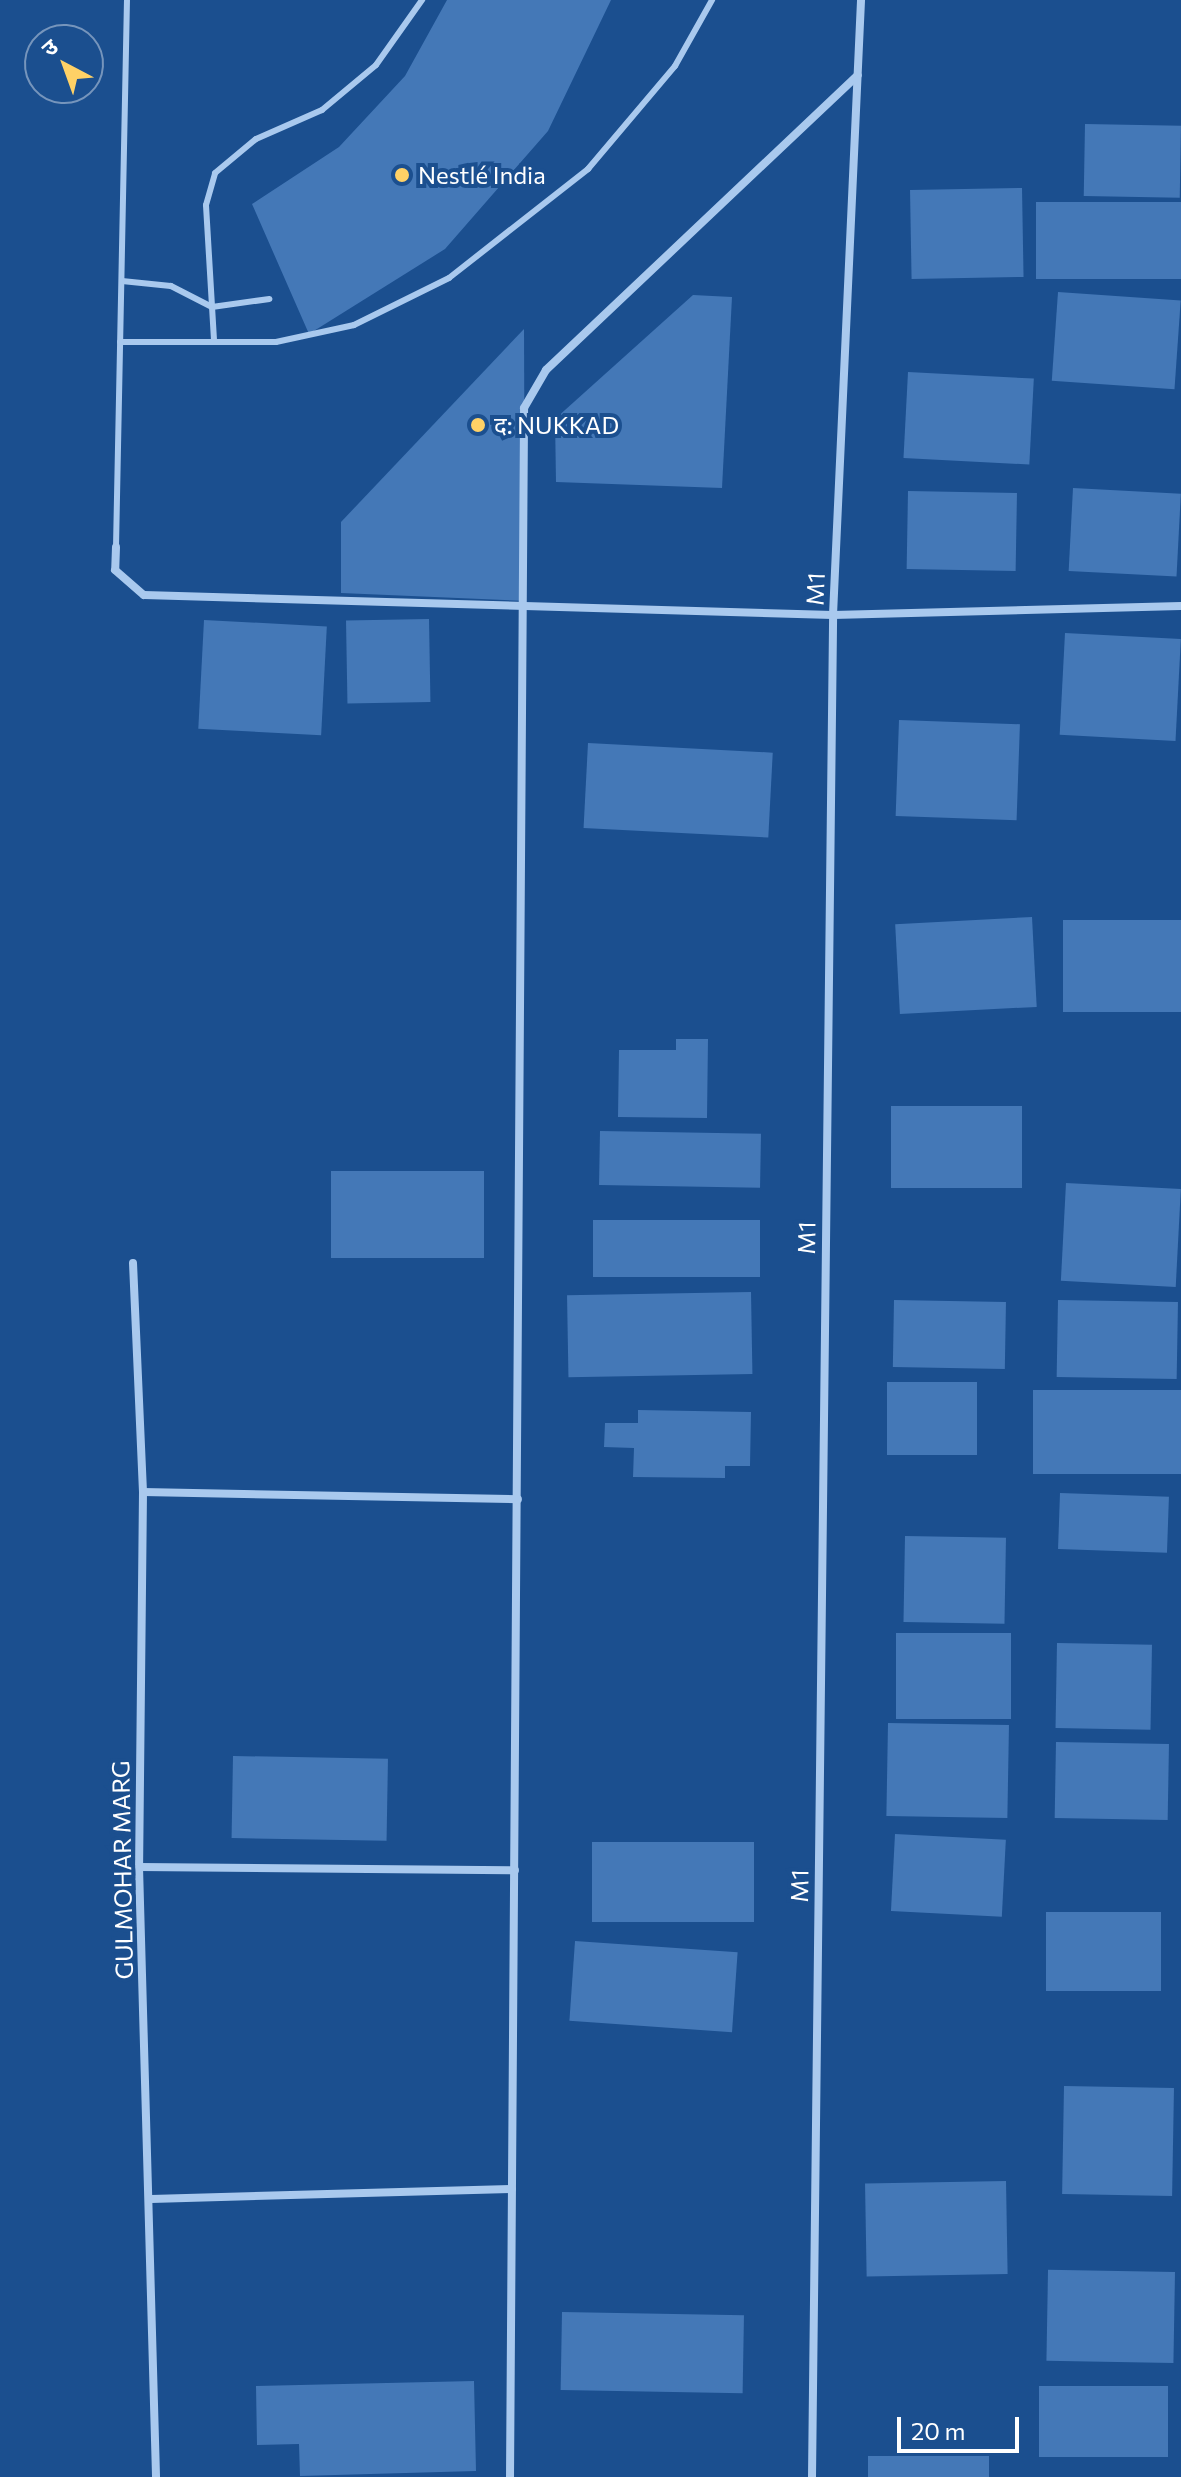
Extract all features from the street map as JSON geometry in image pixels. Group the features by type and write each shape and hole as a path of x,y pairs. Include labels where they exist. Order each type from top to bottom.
{"street":[{"name":"M1","path":"812,2477 833,615 861,0"},
{"path":"510,2477 524,408 546,370 858,75"},
{"path":"116,547 115,570 144,595 525,601 833,615 1181,606"},
{"name":"GULMOHAR MARG","path":"133,1263 143,1492 139,1867 151,2199 156,2477"},
{"path":"143,1492 518,1499"},
{"path":"139,1867 515,1870"},
{"path":"151,2199 512,2189"}],"lane":[{"path":"116,547 127,0"},
{"path":"214,340 206,205 215,173 256,139 322,110 376,65 422,0"},
{"path":"120,342 276,342 354,325 500,243 588,169 636,117 712,0"},
{"path":"122,281 171,286 212,307 269,299"}],"building":[{"name":"Nestlé India","path":"447,0 611,0 548,131 445,249 309,334 252,204 339,147 405,76"},
{"path":"1085,124 1181,126 1180,198 1084,196"},
{"path":"1022,188 1024,277 912,279 910,190"},
{"path":"1036,202 1181,202 1181,279 1036,279"},
{"path":"1058,292 1181,301 1174,389 1052,381"},
{"path":"693,295 732,297 722,488 556,482 555,419"},
{"name":"द: NUKKAD","path":"524,329 525,601 341,593 341,522"},
{"path":"908,372 1034,379 1029,464 903,458"},
{"path":"1073,488 1181,494 1177,577 1069,571"},
{"path":"908,491 1017,493 1016,571 907,569"},
{"path":"429,619 430,702 347,703 346,620"},
{"path":"204,620 327,626 321,735 198,729"},
{"path":"1065,633 1181,639 1176,741 1060,735"},
{"path":"899,720 1020,724 1017,820 896,816"},
{"path":"588,743 773,753 768,838 584,828"},
{"path":"1032,917 1037,1007 900,1014 895,924"},
{"path":"1063,920 1181,920 1181,1012 1063,1012"},
{"path":"676,1039 708,1039 707,1118 618,1117 619,1050 676,1050"},
{"path":"891,1106 1022,1106 1022,1188 891,1188"},
{"path":"600,1131 761,1134 760,1188 599,1185"},
{"path":"331,1171 484,1171 484,1258 331,1258"},
{"path":"1066,1183 1181,1189 1176,1287 1061,1281"},
{"path":"593,1220 760,1220 760,1277 593,1277"},
{"path":"751,1292 752,1374 568,1377 567,1295"},
{"path":"894,1300 1006,1302 1005,1369 893,1367"},
{"path":"1058,1300 1178,1302 1177,1379 1057,1377"},
{"path":"887,1382 977,1382 977,1455 887,1455"},
{"path":"1033,1390 1181,1390 1181,1474 1033,1474"},
{"path":"638,1410 751,1412 750,1466 725,1466 725,1478 633,1477 634,1448 604,1447 605,1423 638,1423"},
{"path":"1060,1493 1169,1497 1167,1553 1058,1549"},
{"path":"905,1536 1006,1538 1004,1624 903,1622"},
{"path":"896,1633 1011,1633 1011,1719 896,1719"},
{"path":"1057,1643 1152,1645 1151,1730 1056,1728"},
{"path":"888,1723 1009,1725 1007,1818 886,1816"},
{"path":"1056,1742 1169,1744 1168,1820 1055,1818"},
{"path":"233,1756 388,1759 387,1841 232,1838"},
{"path":"895,1834 1006,1840 1002,1917 891,1911"},
{"path":"592,1842 754,1842 754,1922 592,1922"},
{"path":"1046,1912 1161,1912 1161,1991 1046,1991"},
{"path":"575,1941 738,1952 732,2032 569,2021"},
{"path":"1064,2086 1174,2088 1172,2196 1062,2194"},
{"path":"1006,2181 1008,2274 867,2276 865,2183"},
{"path":"1048,2270 1175,2272 1173,2363 1046,2361"},
{"path":"562,2312 744,2315 743,2393 561,2390"},
{"path":"474,2381 476,2471 300,2476 299,2444 257,2445 256,2386"},
{"path":"1039,2386 1168,2386 1168,2457 1039,2457"},
{"path":"868,2456 989,2456 989,2477 868,2477"}],"place":[{"name":"Nestlé India","path":"402,175"},
{"name":"द: NUKKAD","path":"478,425"}]}
